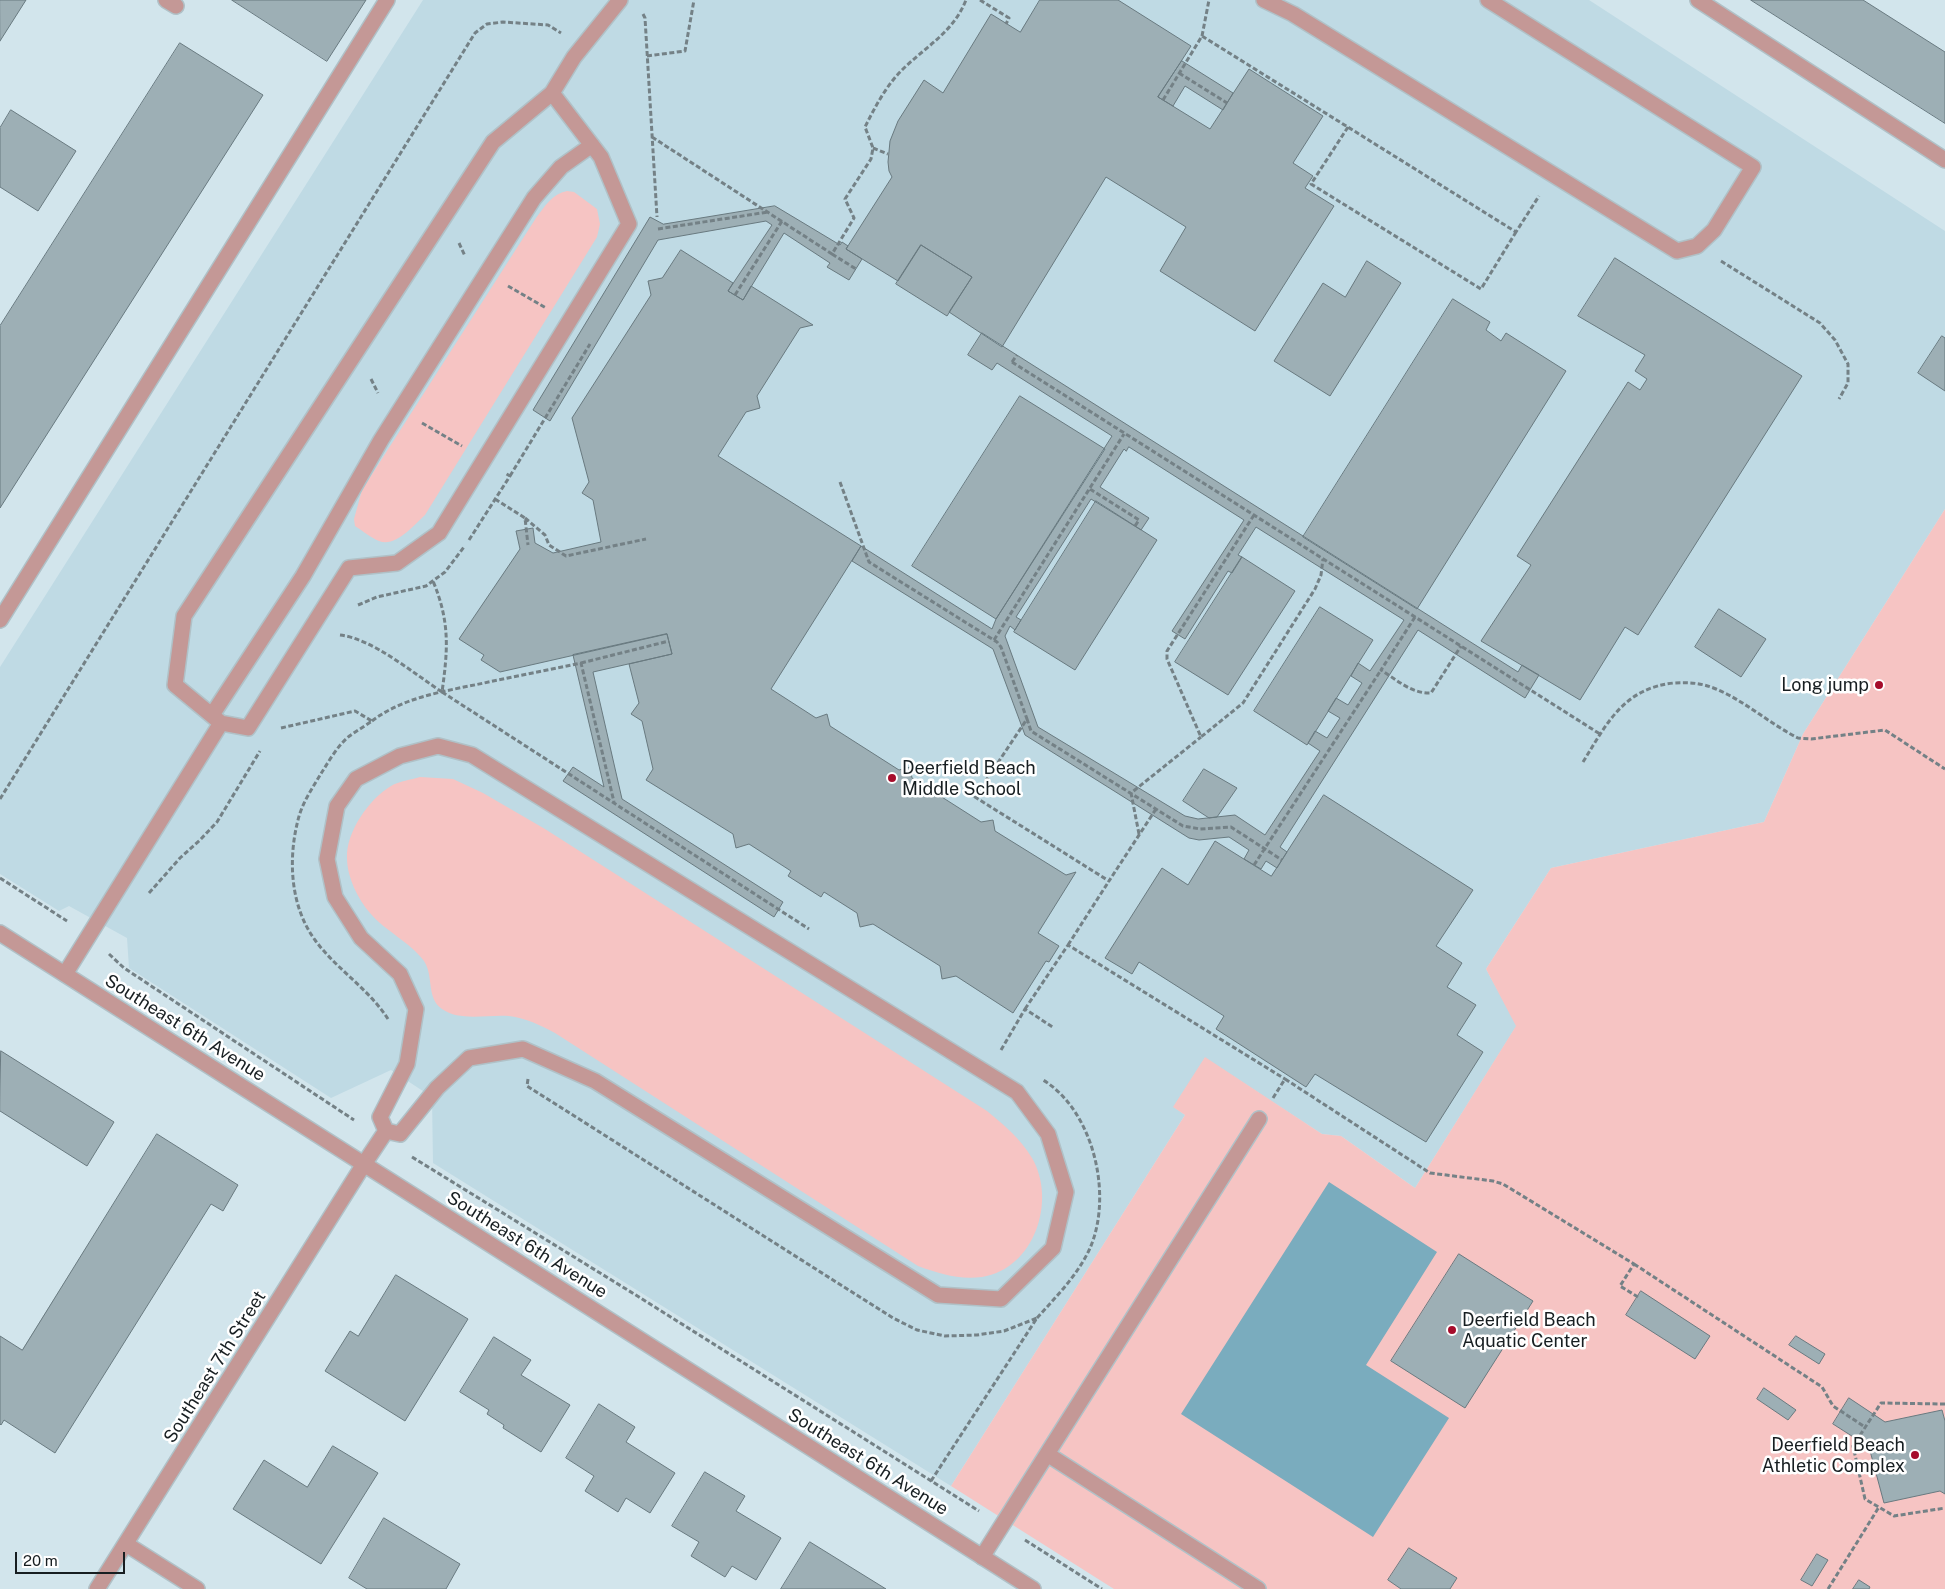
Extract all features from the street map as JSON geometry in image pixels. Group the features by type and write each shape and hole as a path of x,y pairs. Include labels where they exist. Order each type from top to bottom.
{"street":[{"path":"0,620 387,0"},
{"path":"552,93 601,157 629,224 439,533 397,563 349,568 248,728 216,719 175,685 184,616 493,142 552,93 583,45 620,0"},
{"path":"1264,0 1293,14 1677,251 1697,246 1714,230 1753,167 1488,0"},
{"path":"1698,0 1945,160"},
{"path":"65,974 216,719 309,568 381,440 534,198 561,167 592,145"},
{"path":"438,746 472,755 1017,1092 1048,1134 1066,1192 1053,1248 1002,1299 938,1295 595,1080 523,1049 469,1058 437,1088 400,1134 384,1135 380,1117 407,1064 416,1009 400,974 362,938 334,897 327,860 337,806 356,779 400,756 438,746"},
{"name":"Southeast 6th Avenue","path":"0,933 1033,1589"},
{"path":"982,1557 1259,1120"},
{"name":"Southeast 7th Street","path":"97,1589 384,1135"},
{"path":"1047,1454 1258,1589"},
{"path":"126,1544 197,1589"}],"path":[{"path":"647,56 685,51 694,0"},
{"path":"832,254 854,218 845,199 871,159 873,148 865,127 872,112 902,70 943,36 961,14 966,0"},
{"path":"980,0 1009,18 1006,24"},
{"path":"1163,100 1202,36 1209,0"},
{"path":"640,9 645,18 658,229 653,237"},
{"path":"0,799 475,33 487,24 503,22 548,25 583,45"},
{"path":"1202,36 1516,232"},
{"path":"1179,73 1227,103"},
{"path":"1348,127 1311,184 1481,289 1552,174"},
{"path":"652,136 856,269"},
{"path":"873,148 888,154"},
{"path":"658,229 768,212"},
{"path":"735,295 782,221"},
{"path":"1715,257 1820,323 1836,340 1848,364 1848,383 1839,399"},
{"path":"1017,355 1012,362 1600,734"},
{"path":"994,640 1124,434"},
{"path":"840,482 868,562 994,640 1001,647 1032,731 1183,826 1192,829 1231,827 1282,860"},
{"path":"1090,489 1139,520 1135,526"},
{"path":"496,499 525,518 545,535 549,545 566,556 646,539"},
{"path":"1201,737 1167,659 1167,651 1254,515"},
{"path":"525,518 528,544"},
{"path":"1131,793 1243,703 1315,589 1321,575 1323,558"},
{"path":"433,581 442,604 446,632 446,659 442,692"},
{"path":"1254,865 1415,617"},
{"path":"335,634 352,636 367,642 442,692"},
{"path":"409,1049 393,1046 391,1024 378,1003 330,958 314,939 303,919 296,897 292,872 293,846 298,818 311,790 330,758 346,739 384,712 408,702 442,692 581,663 669,641"},
{"path":"1381,670 1413,691 1431,694 1461,646"},
{"path":"581,663 614,803"},
{"path":"1583,762 1600,734 1619,709 1632,697 1645,689 1660,685 1692,683 1716,689 1798,738 1811,739 1885,730 1945,769"},
{"path":"273,729 355,711 372,721"},
{"path":"1027,719 975,797 1109,881"},
{"path":"143,900 180,858 217,822 263,746"},
{"path":"1131,793 1139,835"},
{"path":"1000,1052 1025,1009 1156,809"},
{"path":"0,878 89,935 124,968 639,1297 1102,1589"},
{"path":"1068,945 1285,1079 1430,1173 1493,1180 1503,1184 1634,1264 1822,1387 1833,1406 1865,1427"},
{"path":"1025,1009 1054,1028"},
{"path":"1259,1120 1285,1079"},
{"path":"527,1086 893,1318 917,1330 945,1336 978,1335 1004,1331 1037,1318 931,1480"},
{"path":"1634,1264 1620,1286 1638,1297"},
{"path":"1945,1404 1881,1403 1853,1446 1865,1499 1894,1516 1945,1508"},
{"path":"1828,1589 1879,1507"}],"shaded area":[{"name":"Deerfield Beach Middle School","path":"423,0 1589,0 1945,231 1945,509 1803,734 1764,822 1551,868 1486,969 1517,1025 1415,1188 1341,1136 1322,1134 1205,1058 1174,1107 1185,1115 951,1486 433,1163 432,1097 391,1070 331,1098 129,968 127,938 69,906 59,911 0,874 0,667"},
{"path":"567,191 574,192 597,209 600,224 597,237 425,515 398,538 385,542 373,538 355,526 354,519 362,490 536,218 553,198"},
{"path":"1945,509 1945,1589 1114,1589 951,1486 1185,1115 1173,1107 1205,1057 1322,1134 1341,1136 1415,1188 1516,1026 1486,969 1551,868 1764,822 1803,734"},
{"path":"420,777 453,779 483,793 545,829 987,1111 1022,1144 1032,1158 1039,1175 1042,1194 1041,1212 1036,1231 1027,1247 1015,1261 1000,1271 982,1277 965,1278 950,1276 918,1266 555,1033 521,1018 457,1015 442,1009 434,999 429,973 424,961 412,948 370,913 354,887 347,865 350,838 360,817 367,808 391,786"}],"water":[{"path":"1329,1182 1437,1252 1366,1365 1449,1418 1373,1537 1181,1414"}],"building":[{"path":"0,0 26,0 0,41"},
{"path":"232,0 366,0 327,61"},
{"path":"1040,0 1118,0 1191,46 1158,97 1210,129 1249,69 1323,116 1293,163 1313,176 1305,188 1334,206 1255,331 1160,271 1186,227 1106,177 1002,347 949,312 972,277 921,245 898,281 846,249 892,177 888,162 890,141 898,121 924,80 943,93 991,14 1020,32"},
{"path":"1751,0 1863,0 1945,52 1945,123"},
{"path":"180,43 263,95 0,508 0,326"},
{"path":"1182,61 1233,93 1223,110 1185,86 1173,106 1158,97"},
{"path":"11,110 76,151 38,211 0,187 0,128"},
{"path":"775,206 840,245 842,242 848,246 846,249 862,259 849,280 827,267 830,263 784,233 743,300 728,291 772,225 766,221 658,240 550,421 533,410 650,217 663,224"},
{"path":"921,245 972,277 947,316 896,284"},
{"path":"681,250 733,283 728,291 743,300 751,286 813,325 800,328 757,396 760,408 746,412 718,456 861,546 771,689 816,718 827,714 830,726 899,770 910,767 912,778 981,822 993,820 995,831 1066,875 1076,872 1038,933 1059,946 1049,962 1046,961 1013,1013 956,976 942,979 940,966 873,924 860,927 857,913 824,892 821,897 788,876 791,871 749,844 736,848 733,834 646,780 653,769 642,721 631,714 639,703 629,664 672,654 667,634 500,672 481,660 484,655 459,639 520,549 516,531 533,528 535,543 553,553 601,542 593,500 582,493 589,482 572,418 651,295 648,281 662,278"},
{"path":"1615,258 1802,376 1638,635 1625,627 1580,700 1481,641 1531,565 1517,556 1628,382 1640,390 1647,379 1635,371 1645,355 1578,316"},
{"path":"1367,261 1401,283 1330,396 1274,361 1323,283 1345,297"},
{"path":"1453,299 1490,322 1486,330 1501,341 1506,333 1566,371 1417,609 1303,537"},
{"path":"982,333 1518,672 1522,665 1539,675 1525,698 1418,630 1280,847 1287,852 1277,868 1266,861 1261,869 1244,859 1249,850 1229,837 1199,840 1189,838 1025,735 993,649 852,561 861,546 992,629 996,619 1112,436 997,363 992,370 968,355","holes":["1129,447 1244,520 1172,631 1185,639 1228,571 1232,573 1242,557 1238,555 1256,527 1404,620 1370,671 1358,663 1351,676 1362,683 1348,705 1336,698 1328,711 1340,718 1327,738 1315,731 1308,743 1320,751 1265,835 1235,815 1198,819 1185,816 1038,727 1005,636 1010,626 1015,630 1021,620 1016,617 1091,499 1141,530 1149,518 1100,487 1124,449 1126,451"]},
{"path":"1942,336 1945,338 1945,391 1918,373"},
{"path":"1020,396 1105,449 996,619 912,566"},
{"path":"1096,501 1157,540 1075,670 1014,632"},
{"path":"1242,557 1295,591 1228,695 1175,662"},
{"path":"1320,607 1373,640 1307,745 1254,711"},
{"path":"1719,609 1766,639 1741,677 1695,647"},
{"path":"667,634 672,654 593,672 622,799 783,902 774,917 563,781 573,767 604,787 573,655"},
{"path":"1204,769 1237,788 1217,817 1209,818 1183,801"},
{"path":"1324,795 1473,890 1436,946 1462,963 1447,987 1476,1005 1457,1035 1483,1052 1426,1142 1315,1074 1306,1087 1216,1029 1224,1016 1139,962 1132,974 1105,958 1162,868 1188,885 1215,841 1271,876"},
{"path":"1,1051 114,1122 87,1166 0,1111"},
{"path":"157,1134 238,1185 223,1211 211,1204 55,1453 4,1420 0,1424 0,1336 22,1350"},
{"path":"1459,1254 1533,1301 1465,1408 1391,1361"},
{"path":"396,1275 468,1319 405,1421 325,1371 350,1331 358,1336"},
{"path":"1641,1291 1710,1336 1695,1359 1626,1315"},
{"path":"1796,1336 1825,1354 1819,1364 1789,1345"},
{"path":"494,1337 531,1360 521,1375 570,1405 541,1452 503,1428 504,1425 487,1414 489,1410 460,1392"},
{"path":"1764,1388 1796,1410 1788,1420 1757,1399"},
{"path":"1849,1398 1885,1422 1942,1410 1945,1421 1945,1494 1940,1491 1884,1503 1869,1447 1833,1424"},
{"path":"599,1404 635,1427 626,1442 675,1473 650,1513 626,1498 618,1512 585,1491 594,1476 566,1458"},
{"path":"333,1446 378,1473 321,1564 233,1509 264,1460 307,1487"},
{"path":"705,1472 745,1496 736,1511 781,1538 756,1580 732,1566 725,1577 691,1556 699,1542 672,1526"},
{"path":"384,1518 460,1564 446,1589 367,1589 349,1578"},
{"path":"810,1542 886,1589 781,1589"},
{"path":"1409,1548 1457,1578 1450,1589 1401,1589 1388,1580"},
{"path":"1817,1554 1828,1560 1812,1586 1801,1580"},
{"path":"1859,1580 1870,1587 1869,1589 1853,1589"}],"place":[{"name":"Long jump","path":"1879,685"},
{"name":"Deerfield Beach Middle School","path":"892,778"},
{"name":"Deerfield Beach Aquatic Center","path":"1452,1330"},
{"name":"Deerfield Beach Athletic Complex","path":"1915,1455"}]}
